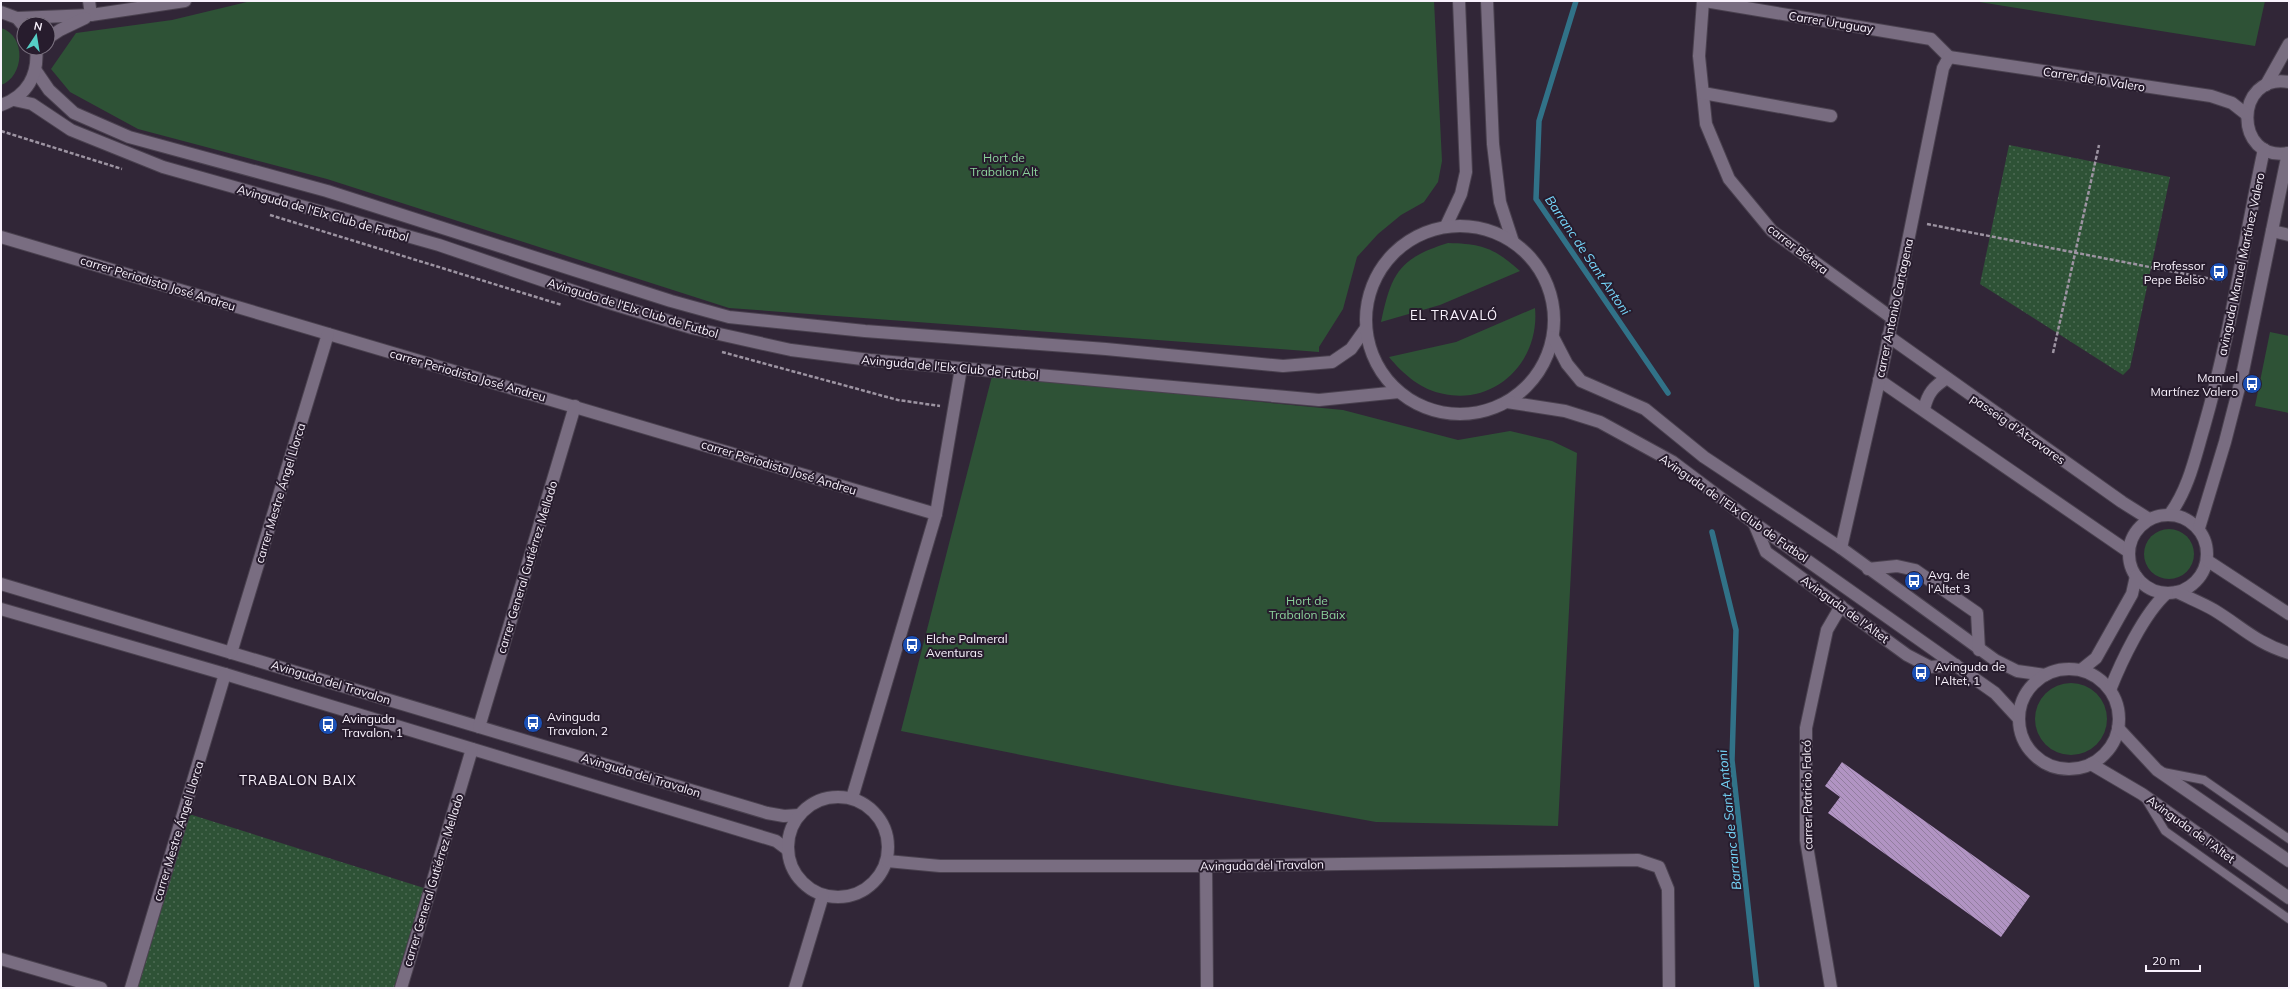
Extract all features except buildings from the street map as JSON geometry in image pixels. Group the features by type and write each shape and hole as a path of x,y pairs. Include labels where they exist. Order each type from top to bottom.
{"street":[{"path":"89,1 91,15"},
{"path":"56,18 91,15 184,1"},
{"path":"1446,226 1461,194 1466,172 1459,1"},
{"path":"1487,1 1493,144 1500,202 1513,242"},
{"name":"Carrer Uruguay","path":"1704,1 1931,39 1949,57"},
{"name":"carrer Bétera","path":"1704,1 1699,56 1706,124 1728,179 1767,226 1892,318"},
{"path":"1,12 16,20"},
{"path":"56,33 91,15"},
{"path":"2266,85 2289,44"},
{"path":"1,105 14,100 28,88 36,71 36,56"},
{"name":"carrer Antonio Cartagena","path":"1841,548 1879,380 1943,68 1949,57"},
{"name":"Carrer de lo Valero","path":"1949,57 2211,96 2232,103 2246,114"},
{"name":"Avinguda de l'Elx Club de Futbol","path":"36,71 49,90 74,113 129,137 328,191 671,301 730,317 866,331 1106,349 1283,366 1332,362 1351,349 1366,328"},
{"path":"2288,153 2275,153 2264,149 2252,138 2247,127 2246,114 2247,107 2258,90 2266,85 2283,81 2289,82"},
{"path":"1703,93 1831,116"},
{"name":"Avinguda de l'Elx Club de Futbol","path":"14,100 32,104 71,130 163,167 439,246 606,302 692,328 792,350 870,360 1319,400 1399,392"},
{"name":"avinguda Manuel Martínez Valero","path":"2170,514 2187,484 2223,351 2264,149"},
{"name":"avinguda Manuel Martínez Valero","path":"2199,528 2225,442 2242,376 2288,153"},
{"path":"1460,225 1498,233 1513,242 1522,249 1544,276 1554,312 1551,347 1538,373 1525,388 1507,402 1498,406 1466,414 1426,408 1399,392 1379,369 1366,328 1365,311 1375,277 1396,250 1421,233 1446,226 1460,225"},
{"path":"2272,231 2289,235"},
{"name":"carrer Periodista José Andreu","path":"1,237 936,514"},
{"name":"carrer Mestre Ángel Llorca","path":"231,653 328,334"},
{"name":"passeig d'Atzavares","path":"1888,336 2122,502 2149,519"},
{"name":"Avinguda de l'Elx Club de Futbol","path":"1553,337 1567,364 1581,381 1645,409 1704,457 1841,548"},
{"path":"852,798 936,514 961,368"},
{"path":"1924,409 1927,396 1934,386 1947,378"},
{"path":"1879,380 1924,409 2129,552"},
{"name":"Avinguda de l'Elx Club de Futbol","path":"1507,402 1565,411 1600,422 1673,462 1754,523 1844,585"},
{"name":"carrer General Gutiérrez Mellado","path":"479,727 575,406"},
{"path":"2110,690 2118,670 2156,603 2172,593 2186,589 2199,579 2208,561 2206,542 2199,528 2186,518 2170,514 2149,519 2137,528 2131,540 2129,552 2131,566 2136,576 2148,588 2172,593 2214,610 2247,635 2270,647 2289,653"},
{"name":"Avinguda de l'Altet","path":"1754,523 1766,552 1907,655 1930,667 1956,666"},
{"path":"1841,548 1979,650 2017,671 2045,675"},
{"path":"2208,561 2289,614"},
{"path":"1868,569 1897,566 1915,570 1977,613 1979,650"},
{"path":"2081,670 2096,658 2132,594 2136,576"},
{"name":"Avinguda del Travalon","path":"1,584 767,813 784,816 799,815"},
{"name":"Avinguda de l'Altet","path":"1844,585 1995,693 2019,720"},
{"name":"carrer Patricio Falcó","path":"1831,988 1806,840 1806,728 1827,630 1841,606"},
{"name":"Avinguda del Travalon","path":"1,609 225,674 776,841 788,850"},
{"path":"2062,669 2081,670 2097,677 2110,690 2118,712 2118,728 2108,750 2091,764 2066,769 2043,761 2026,745 2019,720 2023,698 2028,690 2045,675 2062,669"},
{"name":"carrer Mestre Ángel Llorca","path":"131,988 225,674"},
{"path":"2118,728 2157,770 2289,861"},
{"name":"carrer General Gutiérrez Mellado","path":"401,988 472,749"},
{"name":"Avinguda de l'Altet","path":"2091,764 2142,794 2289,898"},
{"path":"839,796 852,798 868,806 879,817 888,839 887,861 877,879 863,890 843,897 823,895 807,886 797,876 790,861 788,850 791,828 799,815 811,804 826,798 839,796"},
{"name":"Avinguda del Travalon","path":"887,861 940,866 1206,866 1638,860 1659,867 1668,889 1669,988"},
{"path":"1206,866 1207,988"},
{"path":"795,988 823,895"},
{"path":"1,959 101,988"}],"lane":[{"path":"2157,770 2204,780 2289,839"},
{"path":"2142,794 2165,831 2289,919"}],"path":[{"path":"1,131 129,171"},
{"path":"2053,353 2099,145"},
{"path":"266,214 564,305"},
{"path":"1912,222 2237,284"},
{"path":"717,350 898,400 923,402 954,409"}],"green space":[{"name":"Hort de Trabalon Alt","path":"251,1 1434,1 1442,161 1438,182 1424,202 1401,215 1378,234 1357,257 1343,309 1319,347 1319,352 729,308 327,179 138,129 70,92 51,69 76,33 172,20"},
{"path":"1973,1 2265,1 2255,46"},
{"path":"1,28 9,32 15,39 16,56 19,56 18,66 14,74 9,81 1,85"},
{"path":"2009,145 2170,177 2130,368 2123,375 1980,284"},
{"path":"1448,243 1479,246 1495,252 1520,271 1440,305 1381,322 1389,292 1400,270 1418,255"},
{"path":"1535,308 1535,327 1530,345 1522,361 1511,375 1497,385 1481,393 1463,396 1444,394 1428,389 1406,375 1389,357 1456,342"},
{"path":"2270,332 2289,336 2289,413 2255,406"},
{"name":"Hort de Trabalon Baix","path":"992,376 1343,410 1458,440 1510,431 1552,441 1577,453 1558,826 1376,822 1172,785 901,731"},
{"path":"2169,529 2179,531 2187,536 2192,544 2194,554 2192,564 2187,572 2179,577 2169,579 2159,577 2151,572 2146,564 2144,554 2146,544 2151,536 2159,531"},
{"path":"2071,683 2091,689 2101,699 2107,719 2101,739 2091,749 2071,755 2051,749 2041,739 2035,719 2041,699 2051,689"},
{"path":"189,814 424,888 394,988 137,988"}],"waterway":[{"name":"Barranc de Sant Antoni","path":"1576,1 1539,121 1536,199 1668,393"},
{"name":"Barranc de Sant Antoni","path":"1712,532 1736,630 1732,760 1757,988"}],"place":[{"name":"Professor Pepe Belso","path":"2219,272"},
{"name":"Manuel Martínez Valero","path":"2252,384"},
{"name":"Avg. de l'Altet 3","path":"1914,581"},
{"name":"Elche Palmeral Aventuras","path":"912,645"},
{"name":"Avinguda de l'Altet, 1","path":"1921,673"},
{"name":"Avinguda Travalon, 2","path":"533,723"},
{"name":"Avinguda Travalon, 1","path":"328,725"}],"district":[{"name":"EL TRAVALÓ","path":"1454,315"},
{"name":"TRABALON BAIX","path":"298,780"}]}
